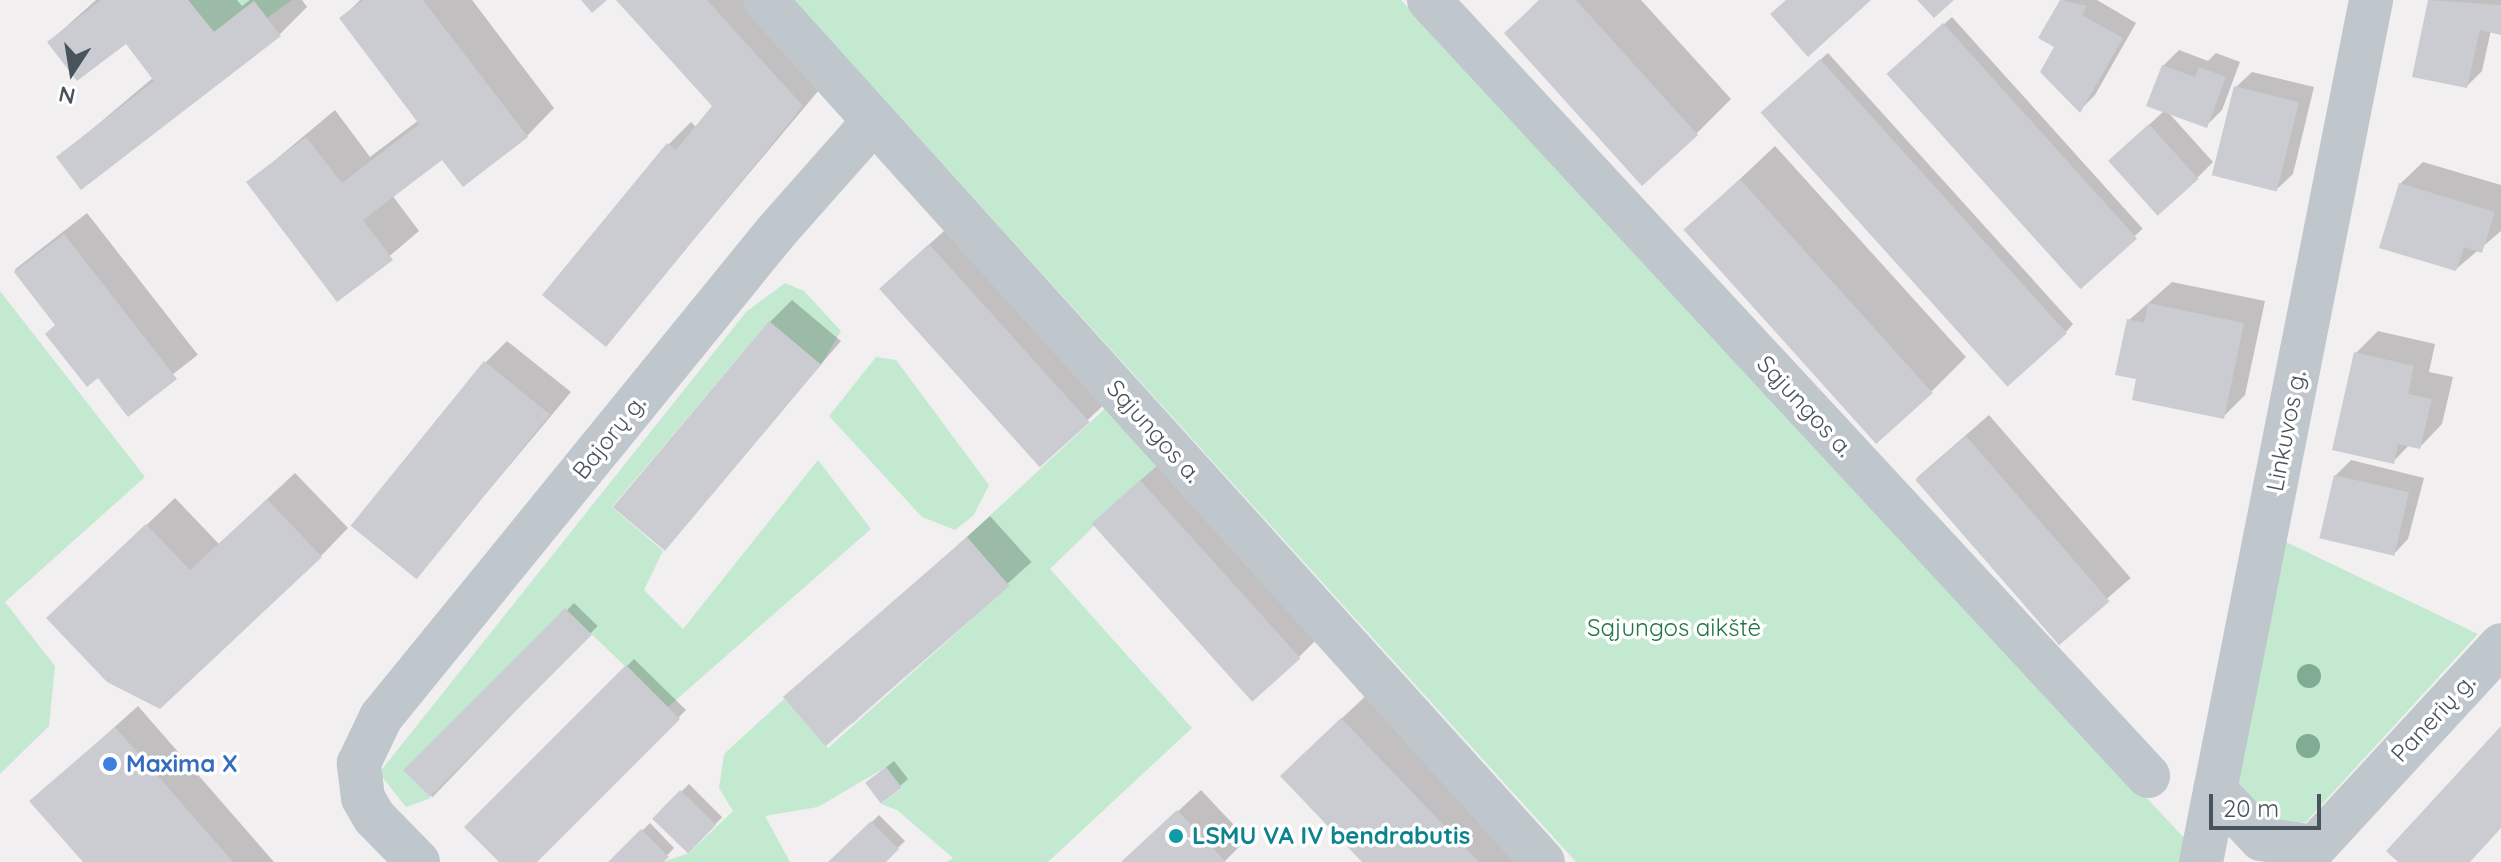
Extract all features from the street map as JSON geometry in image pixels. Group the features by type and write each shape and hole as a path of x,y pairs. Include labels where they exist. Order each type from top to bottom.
{"street":[{"name":"Sąjungos a.","path":"765,0 1543,862"},
{"name":"Sąjungos a.","path":"1429,0 2148,776"},
{"name":"Linkuvos g.","path":"2201,862 2371,0"},
{"name":"Bajorų g.","path":"418,862 374,817 363,798 359,763 381,717 775,233 874,121"},
{"name":"Panerių g.","path":"2307,855 2501,645"},
{"path":"2215,790 2261,839 2307,855"}],"green space":[{"path":"188,0 292,0 267,18 254,1 214,32"},
{"name":"Sąjungos aikštė","path":"794,0 1401,0 2187,841 2183,862 1576,862"},
{"path":"785,283 804,291 841,331 821,365 769,321 612,507 663,551 644,590 683,629 818,460 871,529 668,707 565,609 404,770 431,798 406,807 379,773 746,312"},
{"path":"0,291 145,477 5,602 55,666 49,726 0,774"},
{"path":"876,357 896,360 989,485 973,516 955,530 922,517 829,416"},
{"path":"1110,404 1161,461 1050,569 1192,728 1048,862 947,862 953,858 897,810 881,804 902,788 886,767 818,807 765,816 790,862 663,862 689,853 733,811 719,788 724,754 784,699 828,748 1009,586 967,537"},
{"path":"2284,541 2478,634 2306,822 2269,828 2237,784"}],"building":[{"path":"101,0 188,0 214,32 254,1 281,36 81,190 56,157 154,81 126,44 77,81 47,42"},
{"path":"363,0 423,0 528,137 463,187 442,160 363,220 393,260 337,302 246,182 306,137 342,183 419,124 339,18"},
{"path":"581,0 607,0 592,13"},
{"path":"616,0 707,0 803,106 606,347 542,295 667,143 676,150 712,106"},
{"path":"1540,0 1576,0 1698,135 1642,186 1504,33"},
{"path":"1786,0 1871,0 1808,57 1770,14"},
{"path":"1917,0 1954,0 1934,18"},
{"path":"2060,0 2087,6 2082,15 2123,38 2080,113 2040,72 2054,47 2038,38"},
{"path":"2428,0 2501,5 2501,35 2480,30 2467,88 2412,77"},
{"path":"1943,23 2137,239 2081,289 1887,74"},
{"path":"1820,59 2067,333 2007,387 1761,113"},
{"path":"2162,65 2195,77 2199,67 2226,77 2207,128 2146,106"},
{"path":"2234,86 2299,102 2277,191 2212,175"},
{"path":"2149,124 2199,179 2158,216 2108,161"},
{"path":"1740,179 1933,393 1876,444 1684,230"},
{"path":"2399,183 2495,212 2482,253 2464,247 2456,271 2379,248"},
{"path":"64,234 177,379 128,417 98,378 87,387 45,334 55,325 14,272"},
{"path":"929,244 1090,422 1040,467 879,289"},
{"path":"2148,303 2244,323 2224,419 2132,400 2136,379 2115,375 2127,319 2144,323"},
{"path":"769,321 821,365 665,551 613,507"},
{"path":"2354,352 2414,366 2408,394 2432,399 2420,449 2398,444 2394,464 2332,450"},
{"path":"484,361 550,414 417,579 351,526"},
{"path":"1966,436 2110,601 2059,645 1915,480"},
{"path":"2334,475 2409,492 2394,556 2319,538"},
{"path":"1140,480 1301,658 1252,702 1092,523"},
{"path":"267,499 322,557 160,709 107,682 46,618 146,524 190,570"},
{"path":"967,537 1010,586 825,746 783,697"},
{"path":"565,608 592,635 430,797 403,770"},
{"path":"626,665 680,719 537,862 499,862 464,827"},
{"path":"1341,718 1479,862 1362,862 1280,776"},
{"path":"2501,726 2501,828 2470,862 2398,862 2386,851"},
{"name":"Maxima X","path":"115,727 233,862 83,862 29,801"},
{"path":"886,767 902,788 881,803 865,783"},
{"path":"680,790 716,825 688,854 652,819"},
{"name":"LSMU VA IV bendrabutis","path":"1177,810 1226,862 1121,862"},
{"path":"871,821 899,849 886,862 828,862"},
{"path":"641,829 669,857 663,862 608,862"}],"place":[{"name":"Maxima X","path":"110,764"},
{"name":"LSMU VA IV bendrabutis","path":"1176,836"}]}
